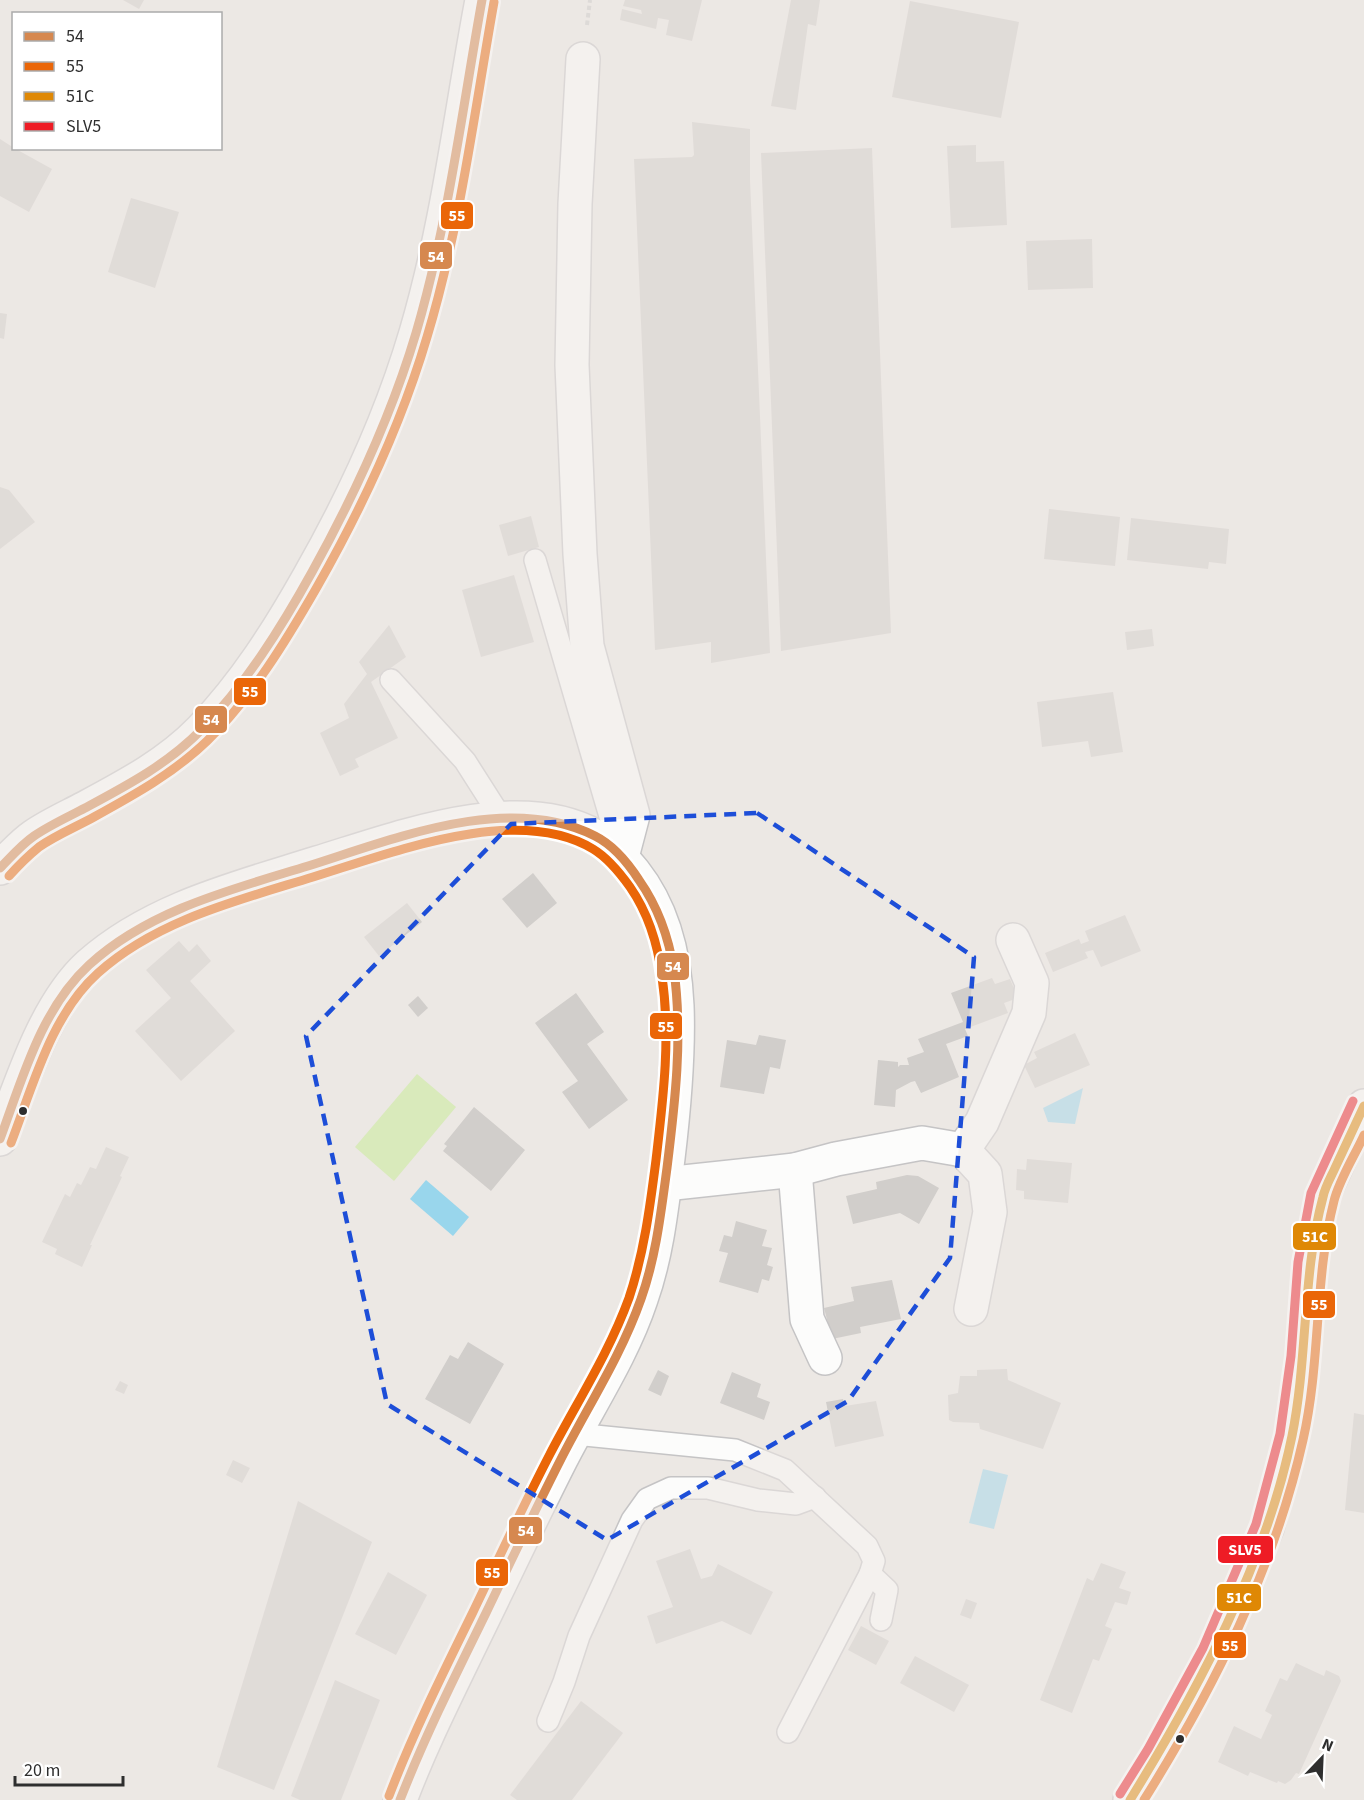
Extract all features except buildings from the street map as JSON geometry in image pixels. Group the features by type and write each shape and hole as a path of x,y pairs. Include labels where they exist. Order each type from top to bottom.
{"main road":[{"path":"0,868 17,850 35,836 138,779 171,756 198,733 218,712 255,665 280,628 314,567 353,493 380,434 417,331 440,231 482,0"},
{"path":"583,59 575,204 572,365 580,542 588,645 633,815 632,869"},
{"path":"0,1139 22,1080 55,1009 69,987 87,967 122,939 160,918 242,886 424,832 455,825 502,819 546,820 583,830 599,838 632,869 653,898 666,933 677,1005 676,1078 665,1184 650,1270 630,1327 520,1543 423,1743 400,1800"},
{"path":"963,1150 982,1122 1029,1014 1032,983 1013,940"},
{"path":"1130,1800 1158,1755 1214,1653 1267,1528 1292,1436 1304,1357 1310,1263 1323,1195 1364,1106"},
{"path":"665,1184 795,1170 836,1159 922,1143 963,1150 985,1174 990,1212 971,1309"},
{"path":"795,1170 807,1319 825,1358"}],"lane":[{"path":"535,560 632,869"},
{"path":"391,680 465,761 502,819"},
{"path":"575,1434 735,1450 785,1470 867,1546 874,1561 870,1574 788,1732"},
{"path":"548,1721 579,1636 633,1520 647,1499 671,1488 708,1488 758,1500 796,1504 815,1497"},
{"path":"870,1574 887,1590 881,1620"}],"highlighted area":[{"path":"757,813 974,957 950,1258 848,1401 607,1540 387,1404 306,1036 511,824"}],"green space":[{"path":"417,1074 456,1107 394,1181 355,1147"}],"water":[{"path":"1083,1088 1075,1124 1048,1122 1043,1108"},
{"path":"426,1180 469,1217 453,1236 410,1199"},
{"path":"983,1469 1008,1475 994,1529 969,1523"}],"transit line":[{"name":"54","path":"0,868 34,836 161,764 201,730 248,675 312,572 370,455 395,395 416,333 446,209 482,0"},
{"name":"55","path":"9,876 39,847 153,783 207,741 239,706 267,668 334,557 393,434 417,370 439,296 473,128 494,2"},
{"name":"54","path":"0,1139 35,1046 58,1002 72,983 89,965 113,946 138,930 193,904 251,883 414,833 451,824 489,819 526,818 561,824 595,836 620,855 646,890 662,923 669,947 677,995 678,1020 673,1119 651,1267 624,1341 532,1516 441,1705 400,1800"},
{"name":"55","path":"11,1143 45,1052 68,1009 82,990 98,973 121,955 172,925 256,894 416,845 492,831 528,831 562,836 593,849 613,866 636,897 655,941 665,1000 666,1022 663,1092 654,1178 639,1264 629,1298 612,1338 520,1513 429,1703 389,1796"},
{"name":"SLV5","path":"1120,1794 1148,1749 1203,1648 1256,1524 1280,1434 1291,1356 1298,1262 1311,1193 1353,1101"},
{"name":"51C","path":"1130,1800 1204,1670 1227,1624 1265,1531 1292,1436 1301,1376 1308,1286 1316,1226 1328,1182 1364,1106"},
{"name":"55","path":"1144,1800 1170,1758 1217,1671 1239,1626 1276,1535 1291,1488 1309,1410 1323,1260 1334,1201 1343,1176 1364,1135"}]}
